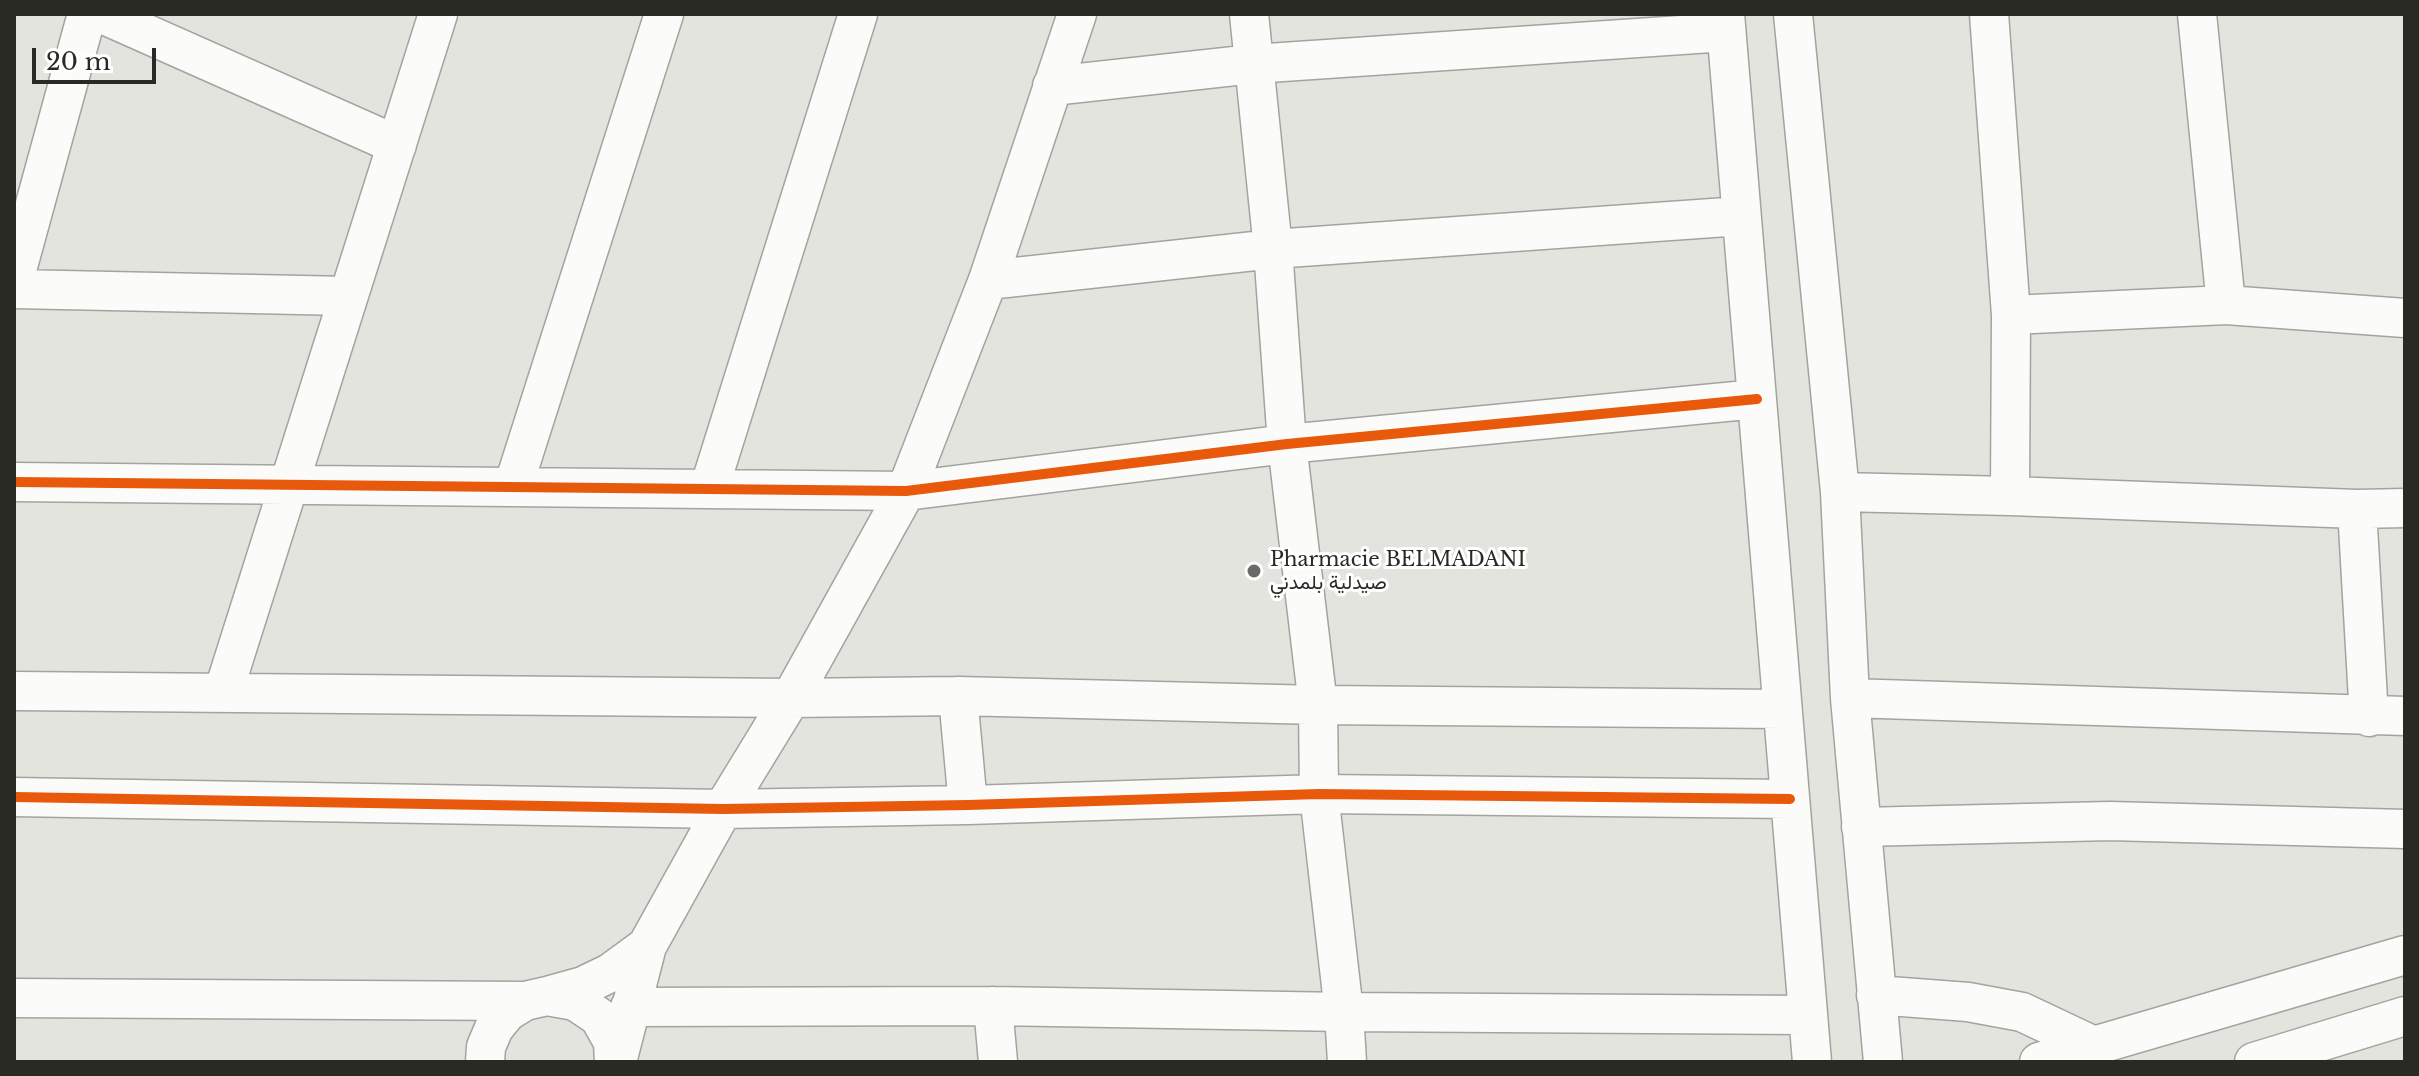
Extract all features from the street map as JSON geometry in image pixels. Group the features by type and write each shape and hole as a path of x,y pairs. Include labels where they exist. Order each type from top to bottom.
{"street":[{"path":"14,281 87,14"},
{"path":"102,14 397,145"},
{"path":"223,693 438,14"},
{"path":"513,487 664,14"},
{"path":"709,489 858,14"},
{"path":"616,1062 647,946 723,809 791,698 906,491 988,280 1077,14"},
{"path":"1249,14 1273,249 1287,444 1318,705 1319,794 1347,1062"},
{"path":"1793,14 1840,492 1850,698 1883,1062"},
{"path":"1989,14 2011,315 2010,496"},
{"path":"2197,14 2226,305"},
{"path":"1052,86 1253,64 1726,23 1812,1062"},
{"path":"988,280 1273,249 1741,216"},
{"path":"14,289 348,296"},
{"path":"2011,315 2226,305 2405,318"},
{"path":"14,482 906,491 1287,444 1757,399"},
{"path":"1840,492 2405,508"},
{"path":"1850,698 2387,717 2357,509"},
{"path":"14,691 791,698 958,696 1318,705 1782,709"},
{"path":"958,696 968,805"},
{"path":"14,797 723,809 1319,794 1790,799"},
{"path":"1861,827 2110,821 2405,829"},
{"path":"485,1062 486,1047 494,1028 507,1012 536,998 583,986 610,973 647,946"},
{"path":"2039,1062 2405,955"},
{"path":"1876,995 1968,1002 2022,1012 2094,1046"},
{"path":"14,998 536,998 575,1001 599,1017 613,1042 616,1062"},
{"path":"630,1007 993,1006 1807,1015"},
{"path":"993,1006 998,1062"},
{"path":"2254,1062 2405,1016"}],"cycle path":[{"path":"14,482 906,491 1287,444 1757,399"},
{"path":"14,797 723,809 1319,794 1790,799"}],"place":[{"name":"Pharmacie BELMADANI صيدلية بلمدني","path":"1254,571"}]}
